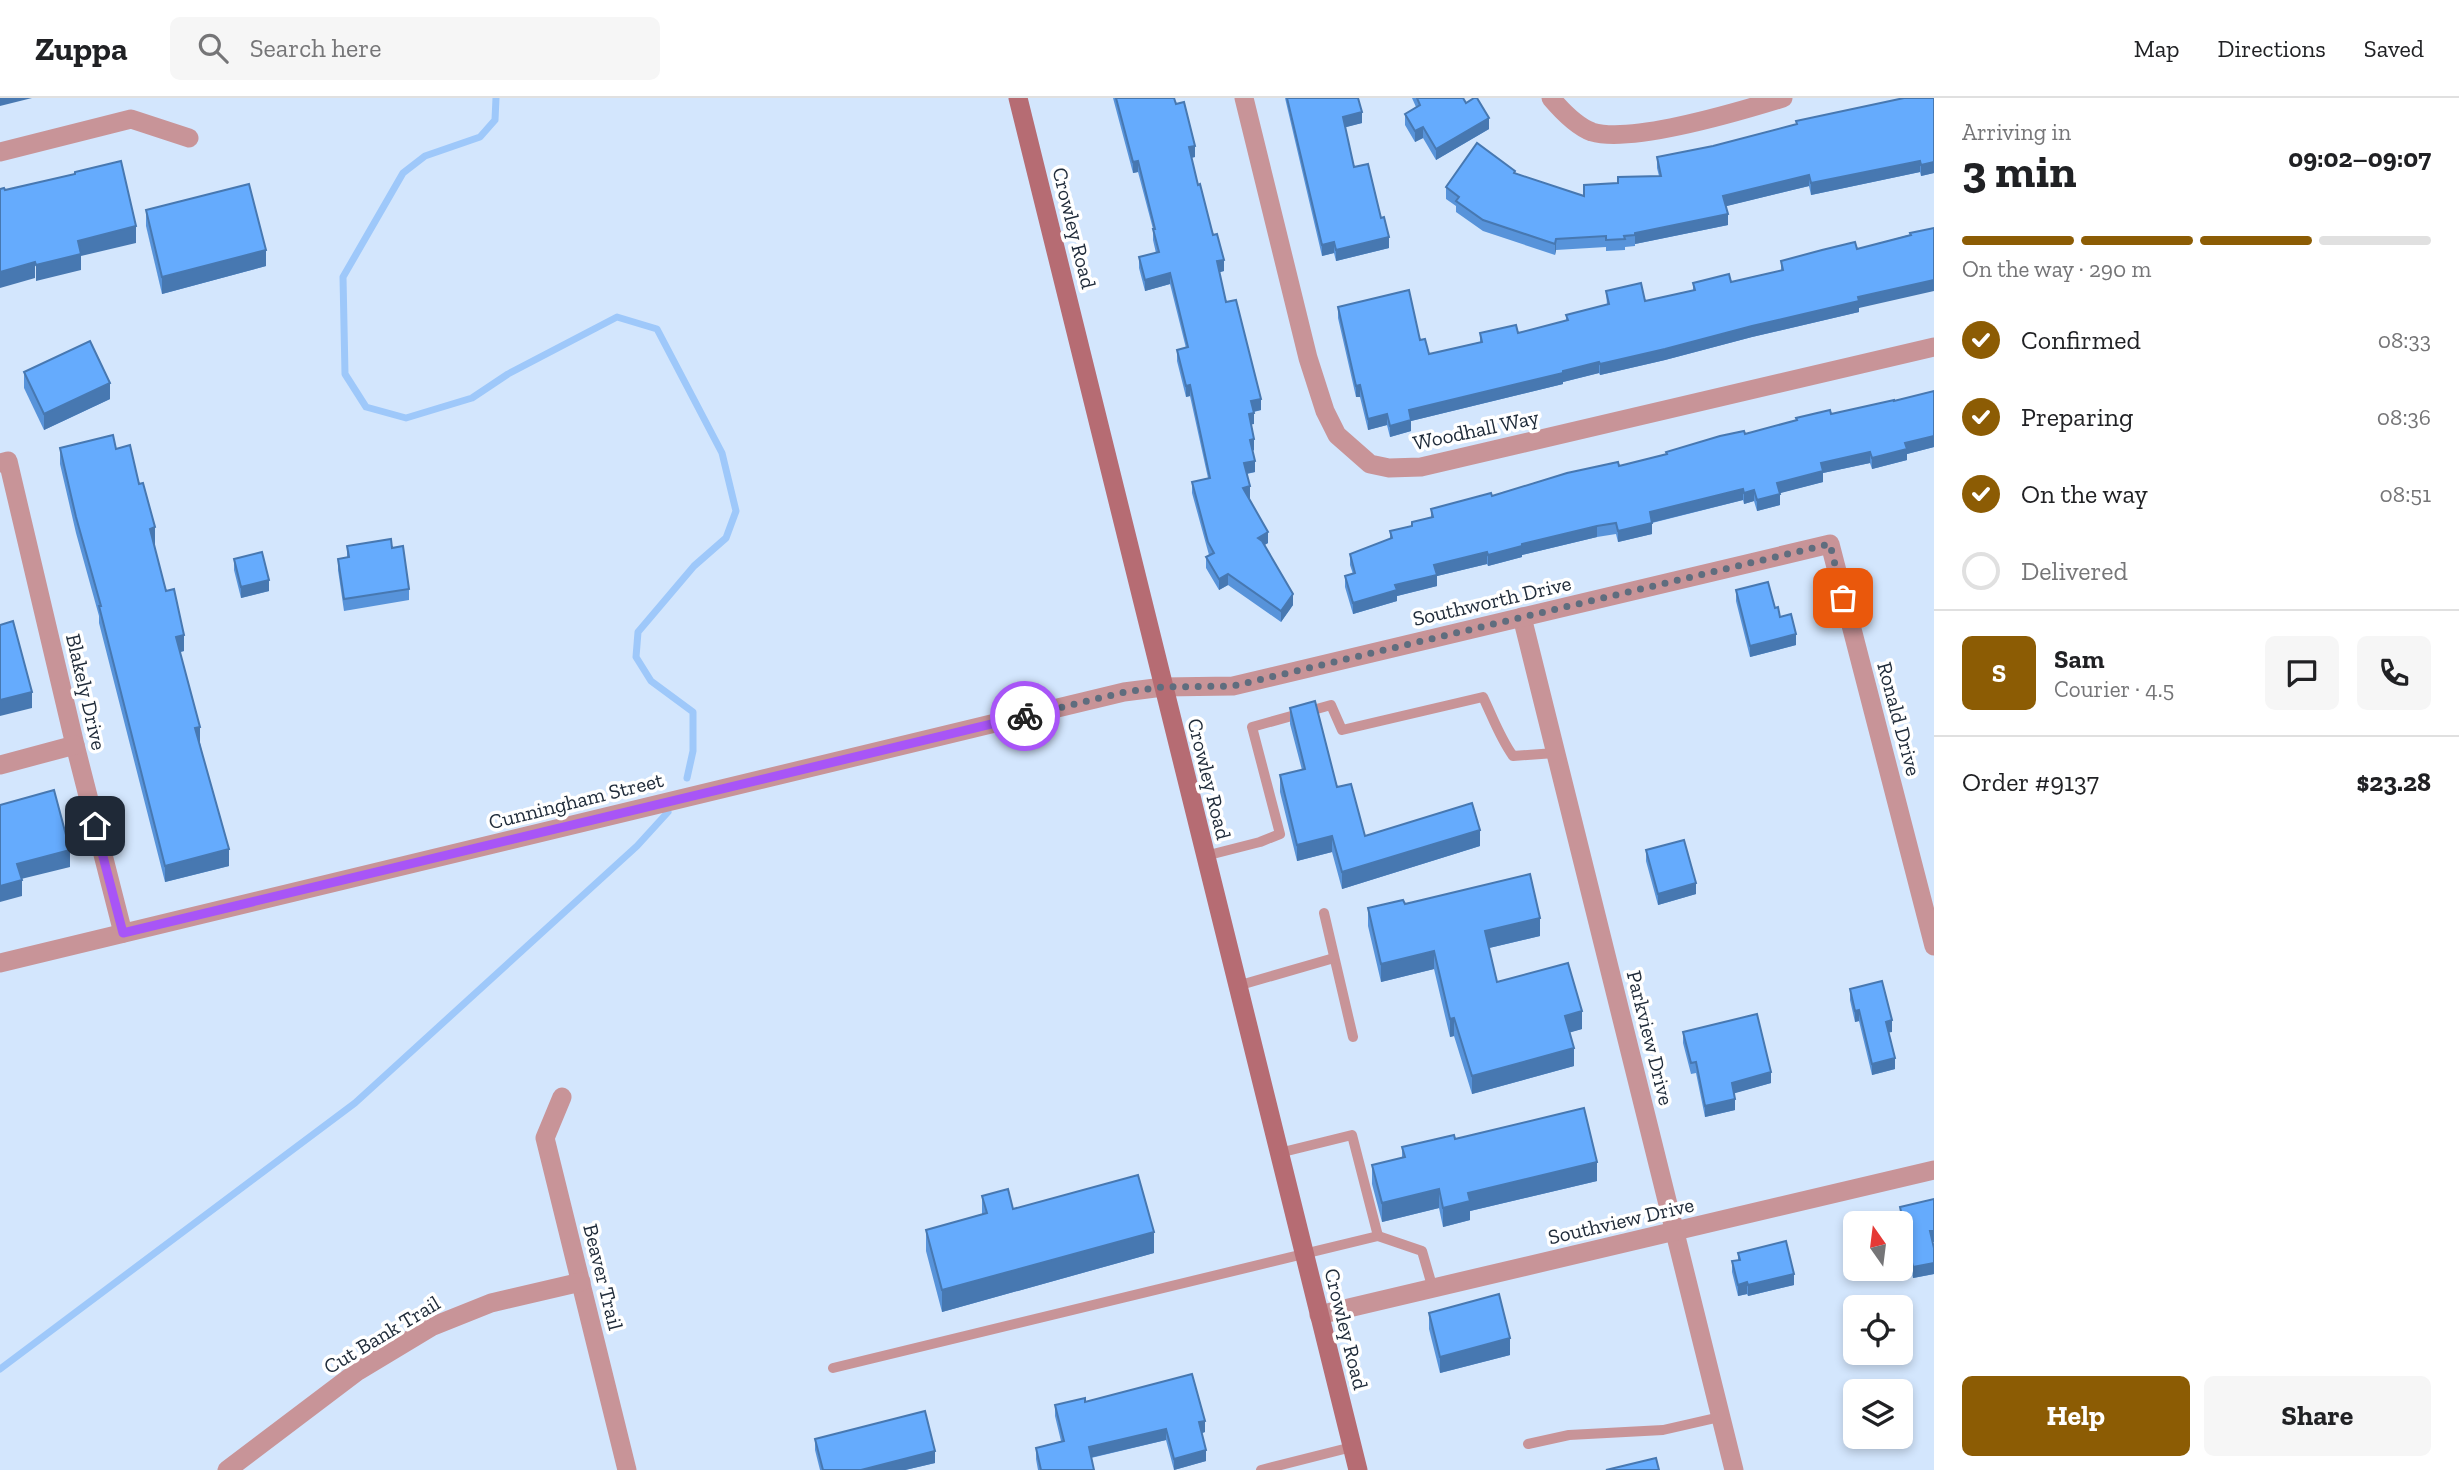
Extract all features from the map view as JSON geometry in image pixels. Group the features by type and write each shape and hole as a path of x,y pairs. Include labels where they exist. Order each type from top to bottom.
{"main road":[{"name":"Crowley Road","path":"1018,98 1358,1470"}],"street":[{"name":"Woodhall Way","path":"1244,98 1308,358 1325,411 1337,435 1370,464 1389,468 1420,467 1934,347"},
{"path":"1551,98 1563,113 1590,131 1609,135 1636,133 1733,114 1783,98"},
{"path":"0,152 131,119 189,138"},
{"name":"Blakely Drive","path":"4,462 123,933"},
{"name":"Southworth Drive","path":"1163,687 1233,686 1830,544"},
{"name":"Ronald Drive","path":"1830,544 1934,946"},
{"name":"Parkview Drive","path":"1522,617 1734,1470"},
{"name":"Cunningham Street","path":"0,963 1125,692 1163,687"},
{"path":"0,765 75,745"},
{"name":"Beaver Trail","path":"562,1097 545,1138 627,1470"},
{"name":"Southview Drive","path":"1319,1315 1934,1170"},
{"name":"Cut Bank Trail","path":"228,1470 358,1371 431,1327 491,1303 581,1282"}],"lane":[{"path":"1205,856 1280,834 1252,727 1331,705 1342,730 1483,697 1501,739 1513,757 1555,753"},
{"path":"1324,913 1353,1037"},
{"path":"1237,986 1334,958"},
{"path":"1279,1153 1352,1135 1378,1236"},
{"path":"834,1368 1378,1236 1422,1251 1433,1289"},
{"path":"1528,1444 1569,1435 1663,1430 1720,1417"},
{"path":"1261,1470 1352,1447"}],"building":[{"path":"1116,98 1174,98 1176,104 1184,102 1195,146 1189,147 1198,185 1200,184 1213,235 1217,234 1224,260 1217,261 1226,302 1236,300 1261,399 1251,401 1254,413 1249,414 1254,439 1250,440 1255,461 1244,463 1250,486 1243,488 1268,532 1258,538 1293,594 1281,611 1228,574 1219,579 1206,557 1214,553 1208,542 1192,482 1210,478 1190,385 1186,386 1177,350 1188,347 1170,273 1145,280 1139,257 1159,252 1138,161 1133,162"},
{"path":"1287,98 1358,98 1362,112 1343,117 1354,167 1368,164 1381,218 1384,217 1389,237 1336,250 1334,242 1322,245"},
{"path":"1417,98 1463,98 1466,103 1477,98 1489,118 1436,149 1423,127 1415,131 1405,114 1420,105"},
{"path":"1904,98 1934,98 1934,162 1921,165 1920,161 1811,183 1809,175 1723,196 1728,214 1635,233 1624,236 1625,239 1606,240 1606,236 1556,239 1555,244 1483,220 1456,201 1459,197 1446,187 1477,143 1515,171 1514,173 1584,196 1584,185 1618,183 1618,177 1661,176 1657,157 1713,146 1797,124 1796,121"},
{"path":"121,161 136,226 78,241 81,254 36,265 35,262 0,272 0,189 75,174"},
{"path":"249,184 266,250 162,277 146,210"},
{"path":"1934,228 1934,280 1858,297 1859,301 1409,410 1411,420 1390,426 1387,414 1368,419 1360,385 1356,386 1338,307 1409,290 1420,340 1425,339 1429,354 1482,342 1480,333 1516,325 1518,333 1568,320 1566,315 1609,304 1606,291 1641,283 1645,301 1695,290 1693,283 1729,274 1731,282 1783,270 1781,261 1822,250 1855,242 1857,249"},
{"path":"90,341 110,383 44,414 24,372"},
{"path":"1934,391 1934,436 1905,443 1907,449 1872,458 1870,452 1821,463 1823,471 1777,483 1780,494 1757,500 1754,490 1744,493 1743,489 1650,512 1652,523 1618,531 1616,523 1597,526 1488,555 1487,552 1434,565 1437,575 1395,585 1397,590 1353,603 1345,576 1355,573 1350,554 1392,538 1390,531 1433,517 1431,509 1491,493 1492,496 1567,473 1618,462 1619,466 1667,454 1666,452 1720,436 1744,431 1745,434 1830,410 1831,414"},
{"path":"113,435 116,449 130,445 139,484 143,483 155,527 150,529 166,591 174,589 184,635 176,637 200,727 195,728 229,849 165,866 60,448"},
{"path":"391,539 392,548 403,546 409,589 344,599 338,559 349,557 347,546"},
{"path":"262,552 269,580 241,587 234,559"},
{"path":"1768,582 1775,608 1778,607 1780,617 1791,614 1796,634 1750,646 1736,590"},
{"path":"13,621 32,692 0,700 0,625"},
{"path":"1315,701 1337,787 1351,784 1365,836 1472,803 1480,830 1342,872 1332,836 1297,845 1280,775 1305,769 1290,708"},
{"path":"54,790 70,850 17,864 22,880 0,886 0,805"},
{"path":"1684,840 1696,883 1658,894 1646,850"},
{"path":"1530,874 1540,918 1485,931 1497,982 1568,963 1582,1011 1565,1016 1574,1048 1472,1076 1454,1018 1450,1019 1434,951 1381,964 1368,908 1403,900 1405,904"},
{"path":"1882,981 1892,1020 1886,1022 1895,1058 1872,1064 1859,1010 1855,1011 1850,989"},
{"path":"1757,1014 1771,1072 1732,1083 1735,1099 1705,1106 1696,1062 1691,1063 1683,1032"},
{"path":"1584,1108 1597,1162 1468,1193 1470,1201 1443,1208 1439,1189 1382,1203 1372,1165 1405,1157 1402,1147 1454,1135 1455,1139"},
{"path":"1138,1175 1154,1232 942,1290 926,1230 987,1213 982,1196 1008,1189 1013,1209"},
{"path":"1934,1199 1934,1231 1930,1231 1934,1263 1913,1267 1913,1211 1901,1211 1900,1207"},
{"path":"1786,1241 1794,1274 1738,1285 1732,1261 1740,1260 1738,1253"},
{"path":"1499,1294 1510,1338 1440,1357 1429,1313"},
{"path":"1192,1374 1205,1421 1199,1422 1206,1450 1174,1459 1166,1429 1089,1447 1094,1470 1041,1470 1036,1448 1064,1441 1055,1405 1085,1398 1085,1402"},
{"path":"925,1411 935,1451 861,1470 823,1470 815,1439"},
{"path":"1656,1458 1659,1470 1606,1470"}],"waterway":[{"path":"496,98 495,120 480,137 425,156 403,173 343,277 345,374 366,407 406,418 472,398 508,374 617,317 657,329 722,453 736,511 726,538 694,566 638,632 636,657 651,681 693,712 693,751 687,778"},
{"path":"0,1369 355,1103 637,846 668,812"}],"way so far":[{"path":"1025,716 1125,692 1163,687 1233,686 1830,544 1843,598"}],"route":[{"path":"95,826 123,933 1025,716"}]}
